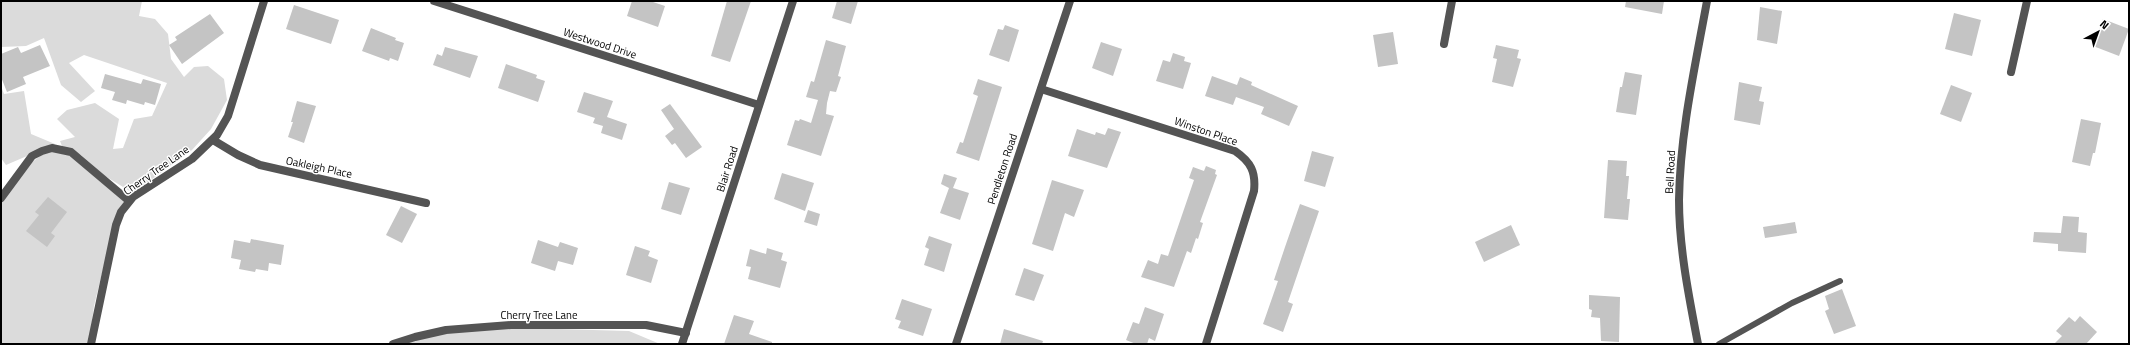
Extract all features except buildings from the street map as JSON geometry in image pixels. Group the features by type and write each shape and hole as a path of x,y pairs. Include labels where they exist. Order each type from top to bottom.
{"street":[{"name":"Cherry Tree Lane","path":"91,344 116,225 121,212 129,201 192,159 213,140 228,116 264,1"},
{"name":"Westwood Drive","path":"434,1 759,105"},
{"name":"Blair Road","path":"682,344 793,1"},
{"name":"Pendleton Road","path":"956,344 1070,1"},
{"path":"1444,44 1452,1"},
{"name":"Bell Road","path":"1698,344 1688,295 1680,232 1679,200 1684,129 1707,1"},
{"path":"2011,72 2027,1"},
{"name":"Winston Place","path":"1040,89 1235,151 1246,158 1250,164 1256,180 1254,191 1206,344"},
{"name":"Oakleigh Place","path":"213,140 238,155 260,165 426,203"},
{"path":"1,198 32,156 52,148 71,152 129,201"},
{"name":"Cherry Tree Lane","path":"393,344 446,330 493,326 646,325 686,332"}],"lane":[{"path":"1719,344 1792,303 1840,281"}],"shaded area":[{"path":"1,1 142,1 139,16 155,19 168,34 171,59 184,77 194,67 208,66 224,79 227,100 211,129 192,150 133,193 105,176 81,155 62,146 60,141 75,137 57,119 67,110 95,103 119,119 113,149 123,148 134,119 152,116 167,83 84,55 69,63 95,91 81,102 61,85 44,38 26,46 1,47"},
{"path":"1,86 4,94 24,91 31,134 55,144 6,165 1,158"},
{"path":"58,151 71,156 124,202 117,212 94,306 89,344 1,344 1,203 31,163 44,153"},
{"path":"521,328 629,331 660,344 403,344 417,339 447,333"}]}
